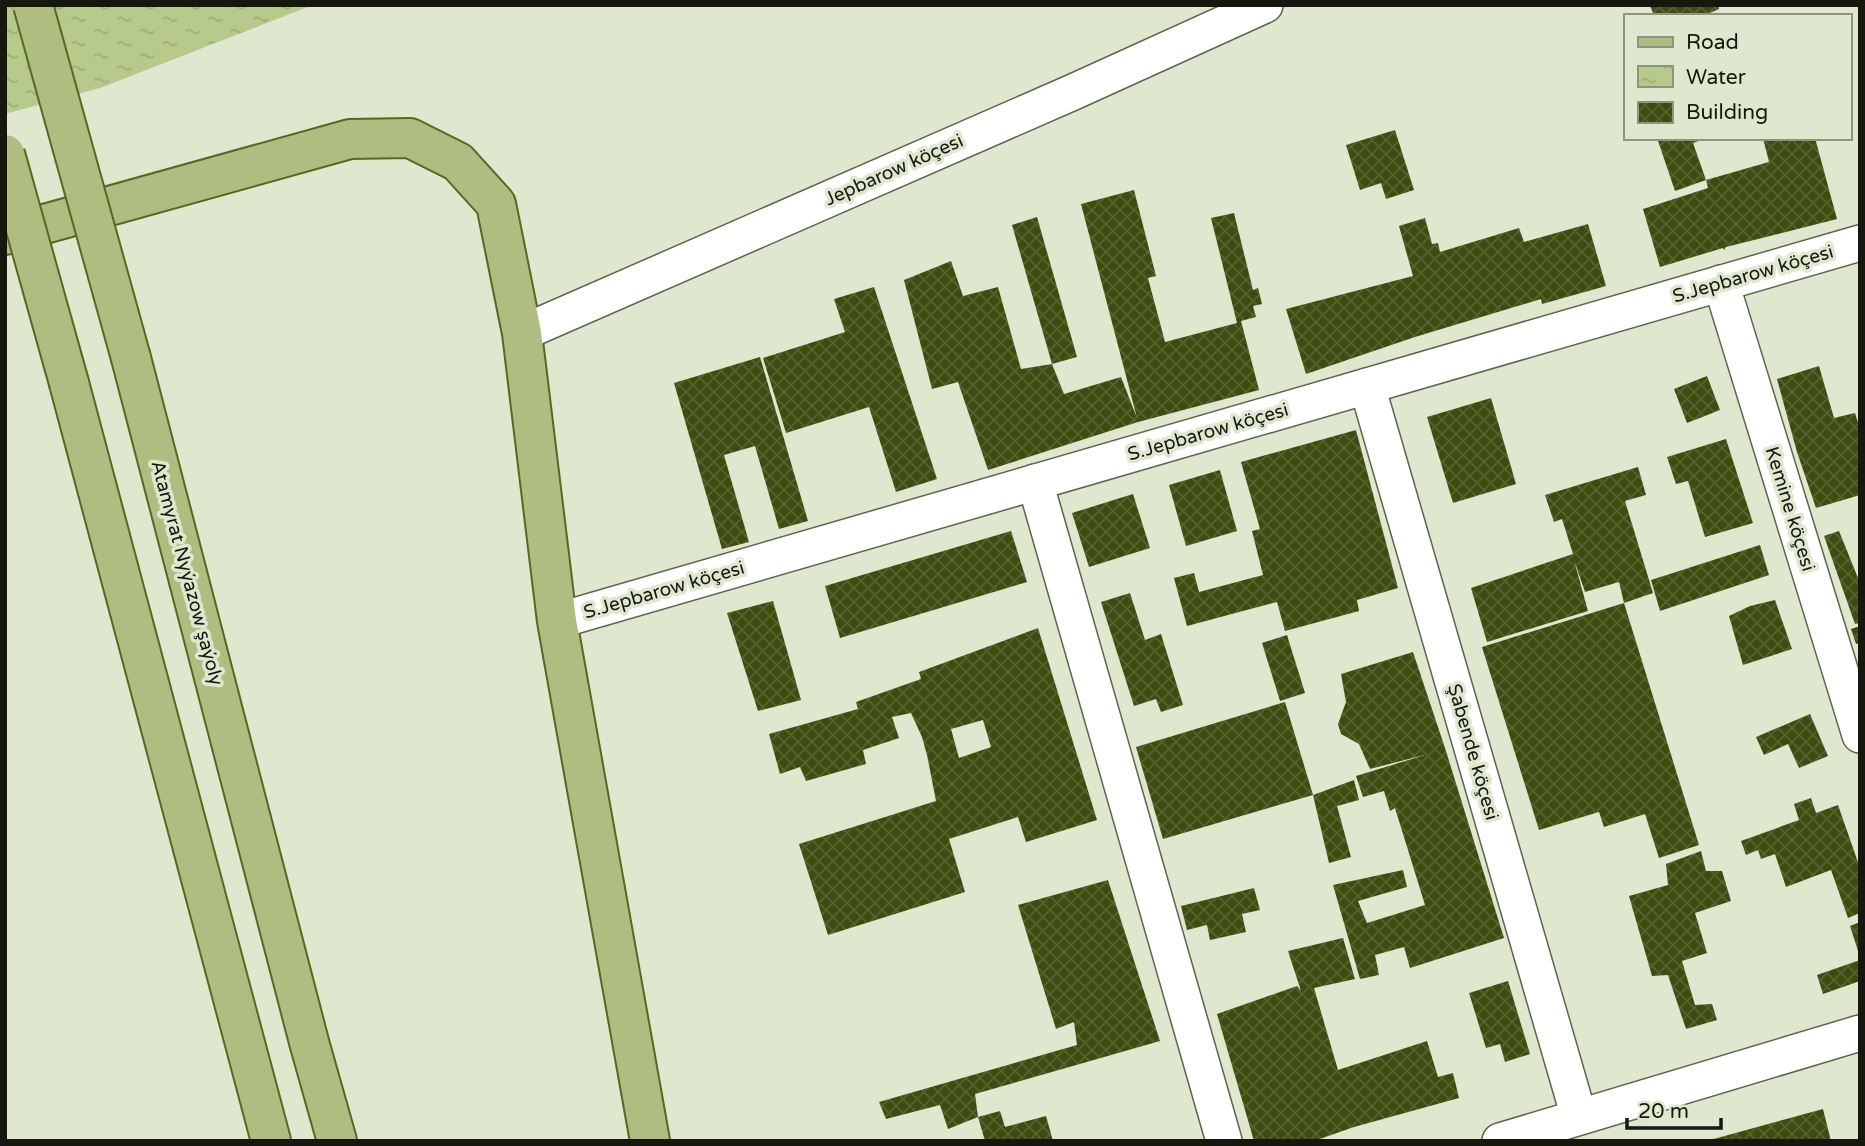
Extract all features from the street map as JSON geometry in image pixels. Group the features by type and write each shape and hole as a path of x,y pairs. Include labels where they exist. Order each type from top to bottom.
{"main road":[{"name":"Atamyrat Nyýazow şaýoly","path":"33,5 131,358 337,1141"},
{"path":"5,235 350,139 410,138 458,162 496,204 522,333 557,621 650,1141"},
{"path":"5,154 69,383 271,1141"}],"street":[{"name":"Jepbarow köçesi","path":"522,333 1071,93 1265,5"},
{"name":"S.Jepbarow köçesi","path":"557,621 1860,243"},
{"name":"Kemine köçesi","path":"1721,283 1860,735"},
{"name":"Şabende köçesi","path":"1367,386 1579,1117"},
{"path":"1035,482 1224,1141"},
{"path":"1500,1141 1860,1033"}],"water":[{"path":"5,5 313,5 100,88 5,114"}],"building":[{"path":"1650,5 1718,5 1719,9 1708,14 1653,14"},
{"path":"1395,130 1414,190 1386,199 1381,183 1360,190 1346,145"},
{"path":"1658,140 1701,140 1693,143 1706,180 1675,191"},
{"path":"1764,140 1816,140 1837,219 1660,267 1643,209 1708,188 1706,180 1769,162"},
{"path":"1134,190 1156,276 1148,278 1165,342 1237,323 1211,218 1234,213 1253,290 1258,288 1262,304 1253,306 1256,317 1241,321 1259,390 1138,422 988,470 958,382 932,389 904,280 951,261 963,296 998,287 1021,369 1052,364 1064,394 1121,377 1137,418 1081,204"},
{"path":"1037,217 1077,357 1052,364 1012,225"},
{"path":"1425,218 1432,244 1438,243 1440,252 1519,228 1524,242 1588,224 1606,286 1542,304 1541,299 1415,337 1306,374 1286,309 1413,276 1399,226"},
{"path":"874,287 937,479 896,492 869,407 786,433 763,358 845,332 834,299"},
{"path":"760,357 808,521 779,529 755,446 724,455 749,542 722,549 674,383"},
{"path":"1819,366 1834,418 1855,413 1860,429 1860,495 1816,508 1777,379"},
{"path":"1707,376 1720,410 1687,423 1674,389"},
{"path":"1491,398 1516,484 1453,503 1427,417"},
{"path":"1356,430 1398,588 1357,600 1359,611 1285,631 1277,602 1187,626 1174,578 1194,573 1199,592 1263,575 1252,531 1260,529 1241,462"},
{"path":"1726,439 1753,523 1705,537 1688,481 1676,484 1667,457"},
{"path":"1638,467 1646,495 1625,501 1653,593 1624,603 1619,582 1585,592 1574,560 1588,611 1487,642 1471,588 1573,554 1562,519 1554,522 1545,495"},
{"path":"1220,470 1237,531 1186,546 1169,485"},
{"path":"1133,494 1150,548 1089,567 1072,513"},
{"path":"1011,531 1027,582 840,638 825,586"},
{"path":"1839,531 1860,583 1860,623 1855,624 1824,536"},
{"path":"1760,545 1769,575 1660,611 1651,580"},
{"path":"1130,593 1145,640 1161,634 1183,705 1161,712 1156,699 1134,706 1101,602"},
{"path":"1775,600 1792,649 1743,665 1729,616 1750,606"},
{"path":"773,601 801,700 758,711 727,613"},
{"path":"1624,603 1699,845 1659,858 1645,814 1604,827 1599,812 1539,830 1482,647"},
{"path":"1860,626 1860,643 1856,644 1851,629"},
{"path":"1038,628 1097,820 1026,842 1018,817 949,839 965,892 828,935 799,844 936,801 922,737 911,713 892,717 899,738 863,750 866,764 806,781 800,767 780,774 769,734 858,709 856,702 921,679 919,672","holes":["983,720 991,747 959,758 951,729"]},
{"path":"1287,635 1305,693 1280,701 1262,643"},
{"path":"1413,652 1504,938 1410,968 1404,947 1375,955 1379,975 1360,979 1333,885 1403,870 1407,887 1358,901 1367,923 1425,905 1395,808 1390,811 1384,791 1363,797 1356,776 1428,754 1370,769 1359,744 1341,734 1338,724 1346,702 1341,674"},
{"path":"1285,702 1313,795 1163,839 1136,747"},
{"path":"1810,714 1828,756 1799,768 1788,744 1764,755 1756,737"},
{"path":"1354,780 1359,800 1337,806 1351,857 1329,863 1313,795"},
{"path":"1811,798 1816,813 1838,805 1860,868 1860,913 1848,918 1831,870 1786,887 1775,854 1761,859 1758,850 1746,855 1741,841 1799,820 1794,804"},
{"path":"1701,851 1706,871 1722,871 1731,901 1695,913 1707,953 1682,961 1695,1005 1712,1004 1717,1020 1686,1029 1668,975 1652,976 1629,896 1668,885 1666,864"},
{"path":"1108,880 1160,1041 975,1094 978,1117 948,1129 940,1105 886,1119 879,1102 1077,1045 1074,1022 1056,1029 1018,905"},
{"path":"1254,888 1260,910 1242,914 1246,932 1210,940 1207,925 1187,930 1181,906"},
{"path":"1860,922 1860,954 1859,954 1850,926"},
{"path":"1343,938 1355,979 1314,988 1338,1070 1427,1041 1438,1077 1453,1073 1459,1098 1314,1141 1254,1141 1217,1014 1297,986 1301,991 1288,951"},
{"path":"1860,960 1860,981 1823,994 1817,975"},
{"path":"1508,981 1530,1054 1505,1062 1500,1044 1486,1048 1469,993"},
{"path":"1823,1109 1831,1141 1710,1141 1710,1140"},
{"path":"1000,1111 1005,1127 1046,1116 1053,1141 985,1141 978,1117"}]}
